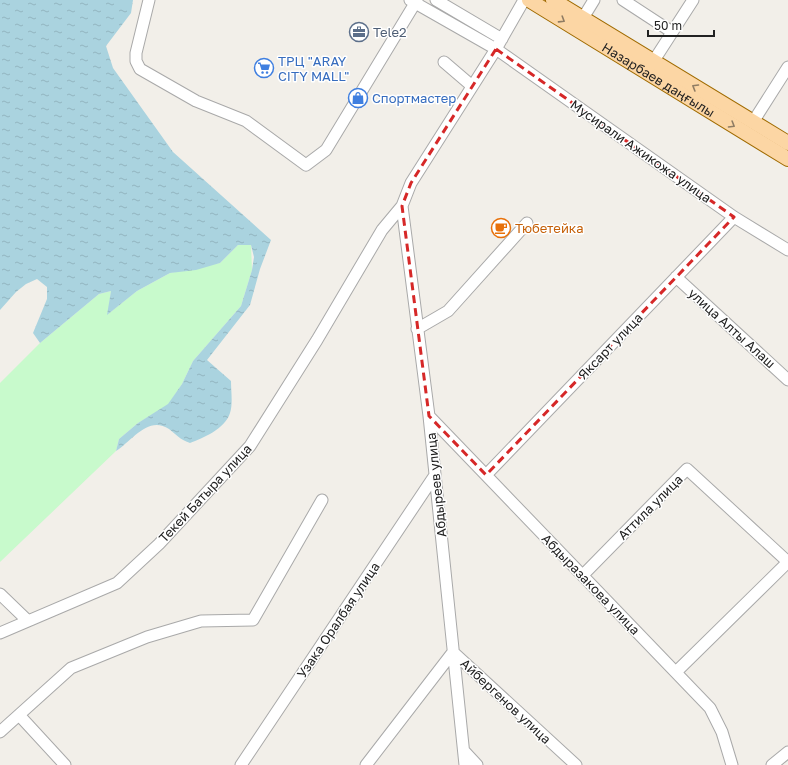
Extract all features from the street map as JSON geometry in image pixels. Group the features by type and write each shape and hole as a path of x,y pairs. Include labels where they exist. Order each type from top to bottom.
{"main road":[{"name":"Назарбаев даңғылы","path":"529,0 788,159"},
{"name":"Назарбаев даңғылы","path":"553,0 788,143"}],"street":[{"path":"149,0 136,53 136,61 140,70 196,101 246,121 306,165 326,150 414,1 499,44"},
{"path":"436,0 499,44"},
{"path":"402,206 411,183 499,44 524,0"},
{"path":"583,18 594,0"},
{"path":"623,0 672,32"},
{"path":"653,62 693,0"},
{"name":"Мусирали Ажикожа улица","path":"499,44 734,217 788,250"},
{"path":"444,62 472,86"},
{"path":"753,122 786,74"},
{"name":"Абдыреев улица","path":"402,206 429,416 465,765"},
{"name":"Текей Батыра улица","path":"0,633 117,584 159,544 250,446 317,340 382,230 402,206"},
{"name":"Яксарт улица","path":"486,475 734,217"},
{"path":"417,330 448,311 527,223"},
{"name":"улица Алты Алаш","path":"676,277 788,380"},
{"name":"Абдыразакова улица","path":"429,416 710,708 722,732 732,765"},
{"name":"Аттила улица","path":"583,575 687,469 788,562"},
{"name":"Узака Оралбая улица","path":"241,765 435,475"},
{"path":"0,732 71,668 147,637 201,621 253,620 322,500"},
{"path":"676,672 788,562"},
{"path":"0,594 28,621"},
{"name":"Айбергенов улица","path":"366,765 453,652 576,765"},
{"path":"19,715 65,765"},
{"path":"464,751 477,765"},
{"path":"772,765 788,752"}],"highlighted area":[{"path":"496,49 734,217 486,475 429,416 402,206 411,183"}],"green space":[{"path":"238,245 251,245 252,270 241,306 193,361 182,384 168,405 138,423 119,439 116,451 0,562 0,383 40,343 99,294 111,291 108,314 137,291 170,273 220,263"}],"water":[{"path":"0,0 133,0 131,13 106,46 113,68 173,152 271,240 260,269 250,305 207,360 231,381 232,397 230,413 219,428 190,443 169,429 154,425 141,431 116,451 119,439 138,423 168,404 182,384 193,361 241,306 252,270 254,257 251,245 238,245 220,263 196,270 170,273 137,291 107,315 111,291 99,294 40,343 33,333 47,299 47,287 37,279 26,284 16,292 0,310"}],"place":[{"name":"Tele2","path":"359,32"},
{"name":"ТРЦ \"ARAY CITY MALL\"","path":"264,68"},
{"name":"Спортмастер","path":"358,98"},
{"name":"Тюбетейка","path":"501,228"}]}
